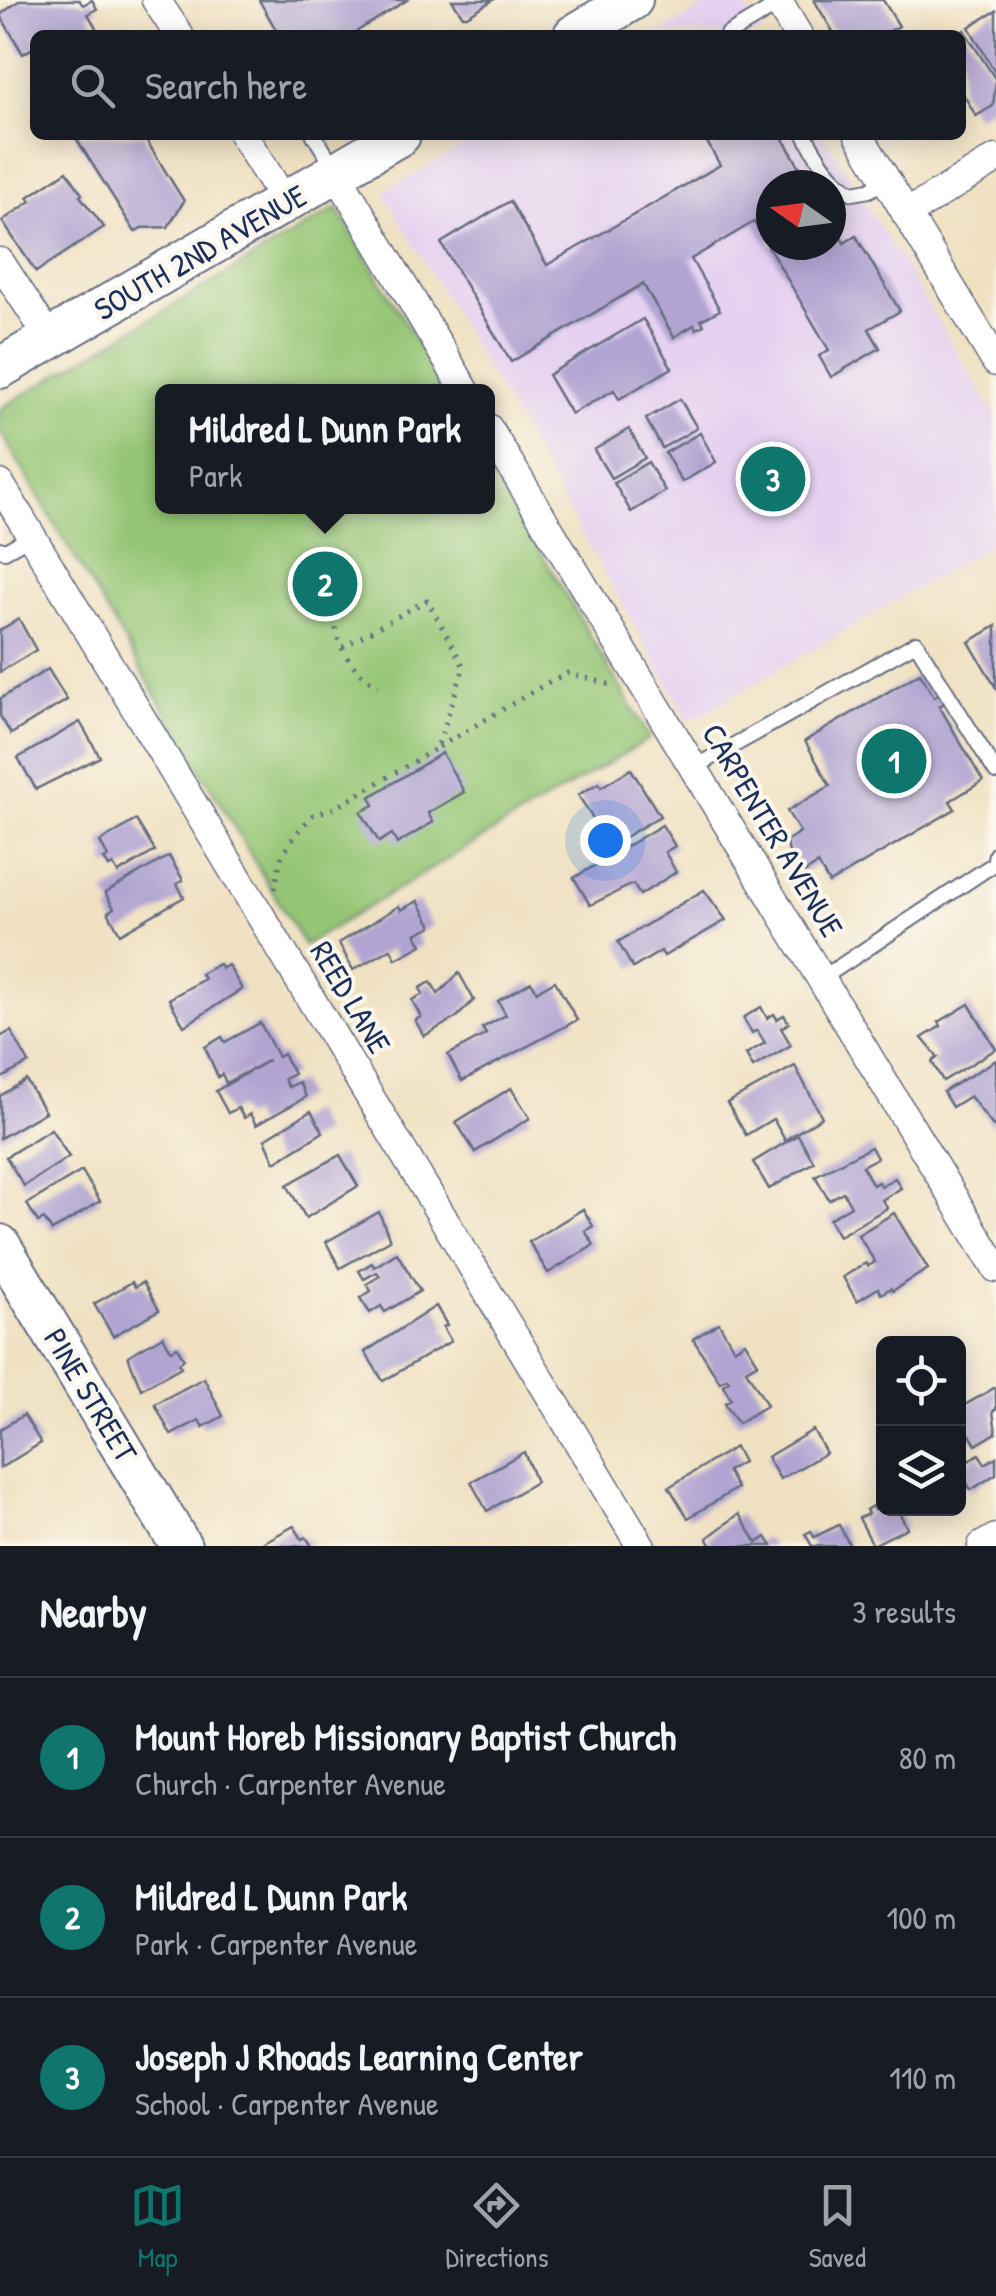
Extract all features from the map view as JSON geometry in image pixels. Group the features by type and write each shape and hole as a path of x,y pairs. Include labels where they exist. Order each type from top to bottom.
{"main road":[{"path":"582,30 632,0"},
{"name":"SOUTH 2ND AVENUE","path":"0,368 391,140"},
{"name":"PINE STREET","path":"0,1245 181,1546"}],"street":[{"path":"156,0 176,30"},
{"path":"778,2 795,30"},
{"path":"246,140 286,202"},
{"path":"861,140 996,362"},
{"path":"906,214 996,160"},
{"path":"336,172 461,384"},
{"path":"0,262 50,340"},
{"name":"CARPENTER AVENUE","path":"495,439 996,1268"},
{"name":"REED LANE","path":"0,484 641,1546"},
{"path":"982,1546 996,1538"}],"lane":[{"path":"734,30 778,2"},
{"path":"317,140 336,172"},
{"path":"807,140 822,166 853,194 886,180"},
{"path":"0,549 5,552 32,536"},
{"path":"695,767 916,642 996,772"},
{"path":"821,978 994,864 996,854"}],"path":[{"path":"341,648 427,600 464,667 436,748"},
{"path":"334,607 341,648 356,670 378,686"},
{"path":"274,893 281,858 313,815 337,807 568,674 602,681 624,691"}],"shaded area":[{"path":"716,0 741,0 760,30 665,30"},
{"path":"474,140 827,140 845,170 756,170 756,260 846,260 846,171 996,416 996,542 690,721 384,192"}],"green space":[{"path":"337,208 442,384 155,384 155,514 495,514 495,474 650,738 304,945 0,431 0,409"}],"building":[{"path":"20,0 79,0 83,5 92,0 97,9 88,14 97,30 30,30 30,50 23,54 0,15"},
{"path":"259,0 407,0 359,30 276,30"},
{"path":"452,0 493,0 463,16"},
{"path":"814,0 883,0 899,26 892,30 832,30"},
{"path":"996,11 996,74 969,27"},
{"path":"966,33 996,80 993,106 976,116 966,99"},
{"path":"77,140 146,140 184,201 168,227 141,228 135,232"},
{"path":"706,140 784,140 801,170 756,170 756,225 754,222 691,259 720,310 701,320 704,325 696,329 694,325 674,337 643,284 511,362 441,243 510,201 547,265 720,165"},
{"path":"67,171 104,227 36,272 2,221 31,201 28,197"},
{"path":"856,236 900,311 869,329 880,348 831,377 819,356 829,350 776,260 846,260 846,242"},
{"path":"643,319 672,368 619,399 614,390 571,414 548,375"},
{"path":"680,399 697,428 662,448 646,419"},
{"path":"629,429 645,458 611,478 594,450"},
{"path":"700,433 716,462 682,482 665,453"},
{"path":"648,462 665,491 631,512 614,483"},
{"path":"19,619 36,650 0,672 0,630"},
{"path":"996,626 996,688 969,642"},
{"path":"48,669 67,700 11,734 0,716 0,699"},
{"path":"920,673 934,697 940,693 946,702 939,706 983,781 950,801 955,809 829,883 818,864 804,873 791,859 786,841 800,832 787,811 830,786 805,741"},
{"path":"80,722 100,757 36,789 18,758"},
{"path":"442,753 464,792 428,813 433,822 397,844 392,834 379,842 361,812 374,805 370,797"},
{"path":"631,769 660,816 610,846 578,795"},
{"path":"136,820 155,851 118,873 104,859 108,857 100,842"},
{"path":"662,825 675,846 665,852 676,872 640,895 633,884 590,905 574,878"},
{"path":"169,856 183,880 177,884 184,897 120,934 108,912 114,908 105,893"},
{"path":"704,890 726,920 664,956 661,951 633,968 618,942"},
{"path":"418,901 432,926 416,934 422,945 396,959 391,949 353,970 339,943 399,906 401,910"},
{"path":"219,964 222,969 228,965 242,989 184,1026 169,999 204,979 201,974"},
{"path":"459,973 474,1000 457,1017 424,1036 415,1020 421,1017 412,1000 423,994 420,988 431,982 438,994"},
{"path":"555,981 577,1020 462,1081 448,1055 486,1034 482,1028 506,1015 498,1001 531,982 537,991"},
{"path":"969,1004 996,1049 943,1081 932,1062 938,1057 922,1038"},
{"path":"761,1007 767,1018 784,1015 789,1023 781,1028 791,1045 753,1067 746,1054 765,1043 757,1030 752,1033 743,1018"},
{"path":"260,1023 278,1057 283,1054 294,1074 284,1079 288,1087 299,1082 306,1097 256,1125 250,1114 244,1118 238,1108 228,1113 216,1091 269,1060 226,1083 222,1074 218,1077 205,1047 222,1037 225,1042"},
{"path":"11,1031 29,1063 0,1079 0,1037"},
{"path":"996,1060 993,1126 970,1096 952,1107 943,1092"},
{"path":"795,1066 822,1117 785,1140 773,1119 746,1135 727,1103"},
{"path":"26,1080 45,1112 0,1138 0,1096"},
{"path":"511,1088 530,1118 475,1152 456,1122"},
{"path":"311,1111 323,1132 275,1162 265,1139"},
{"path":"51,1129 69,1157 24,1186 6,1157"},
{"path":"798,1135 814,1162 769,1189 753,1162"},
{"path":"871,1147 877,1158 862,1166 873,1185 878,1182 881,1186 895,1178 901,1188 882,1200 887,1208 839,1236 829,1219 851,1206 843,1192 829,1200 815,1176"},
{"path":"340,1155 358,1186 306,1218 287,1185"},
{"path":"82,1171 100,1201 52,1231 44,1219 38,1222 27,1204"},
{"path":"583,1209 593,1226 585,1231 594,1245 548,1273 529,1242"},
{"path":"379,1212 390,1240 340,1268 326,1242"},
{"path":"894,1213 928,1269 892,1291 891,1288 881,1294 878,1288 857,1301 843,1277 875,1262 858,1235"},
{"path":"397,1253 420,1291 385,1312 381,1306 370,1313 360,1298 371,1291 367,1284 380,1276 377,1272 364,1279 359,1271"},
{"path":"132,1282 135,1287 143,1282 159,1310 113,1336 94,1304"},
{"path":"436,1306 451,1341 383,1381 365,1352"},
{"path":"719,1323 734,1349 745,1342 758,1363 746,1370 767,1405 738,1423 725,1403 731,1399 723,1385 729,1381 727,1378 720,1382 693,1339"},
{"path":"163,1336 171,1350 177,1347 184,1359 179,1363 181,1367 141,1389 128,1356"},
{"path":"204,1378 223,1416 203,1427 199,1420 171,1435 155,1404"},
{"path":"996,1387 996,1433 976,1445 966,1428 966,1404"},
{"path":"24,1415 41,1443 0,1468 0,1429"},
{"path":"813,1430 826,1453 780,1479 767,1457"},
{"path":"735,1447 743,1462 727,1471 737,1488 688,1518 669,1487"},
{"path":"524,1452 536,1482 487,1511 471,1482"},
{"path":"979,1454 985,1464 996,1457 996,1474 971,1490 966,1482 966,1463"},
{"path":"872,1506 876,1516 901,1516 907,1528 873,1545 859,1518 868,1514 866,1510"},
{"path":"739,1514 757,1543 766,1537 772,1546 712,1546 707,1538"},
{"path":"839,1525 850,1546 812,1546 805,1534 811,1531 814,1537"},
{"path":"294,1526 312,1546 257,1546"}],"place":[{"name":"Joseph J Rhoads Learning Center","path":"773,479"},
{"name":"Mildred L Dunn Park","path":"325,584"},
{"name":"Mount Horeb Missionary Baptist Church","path":"894,761"}]}
